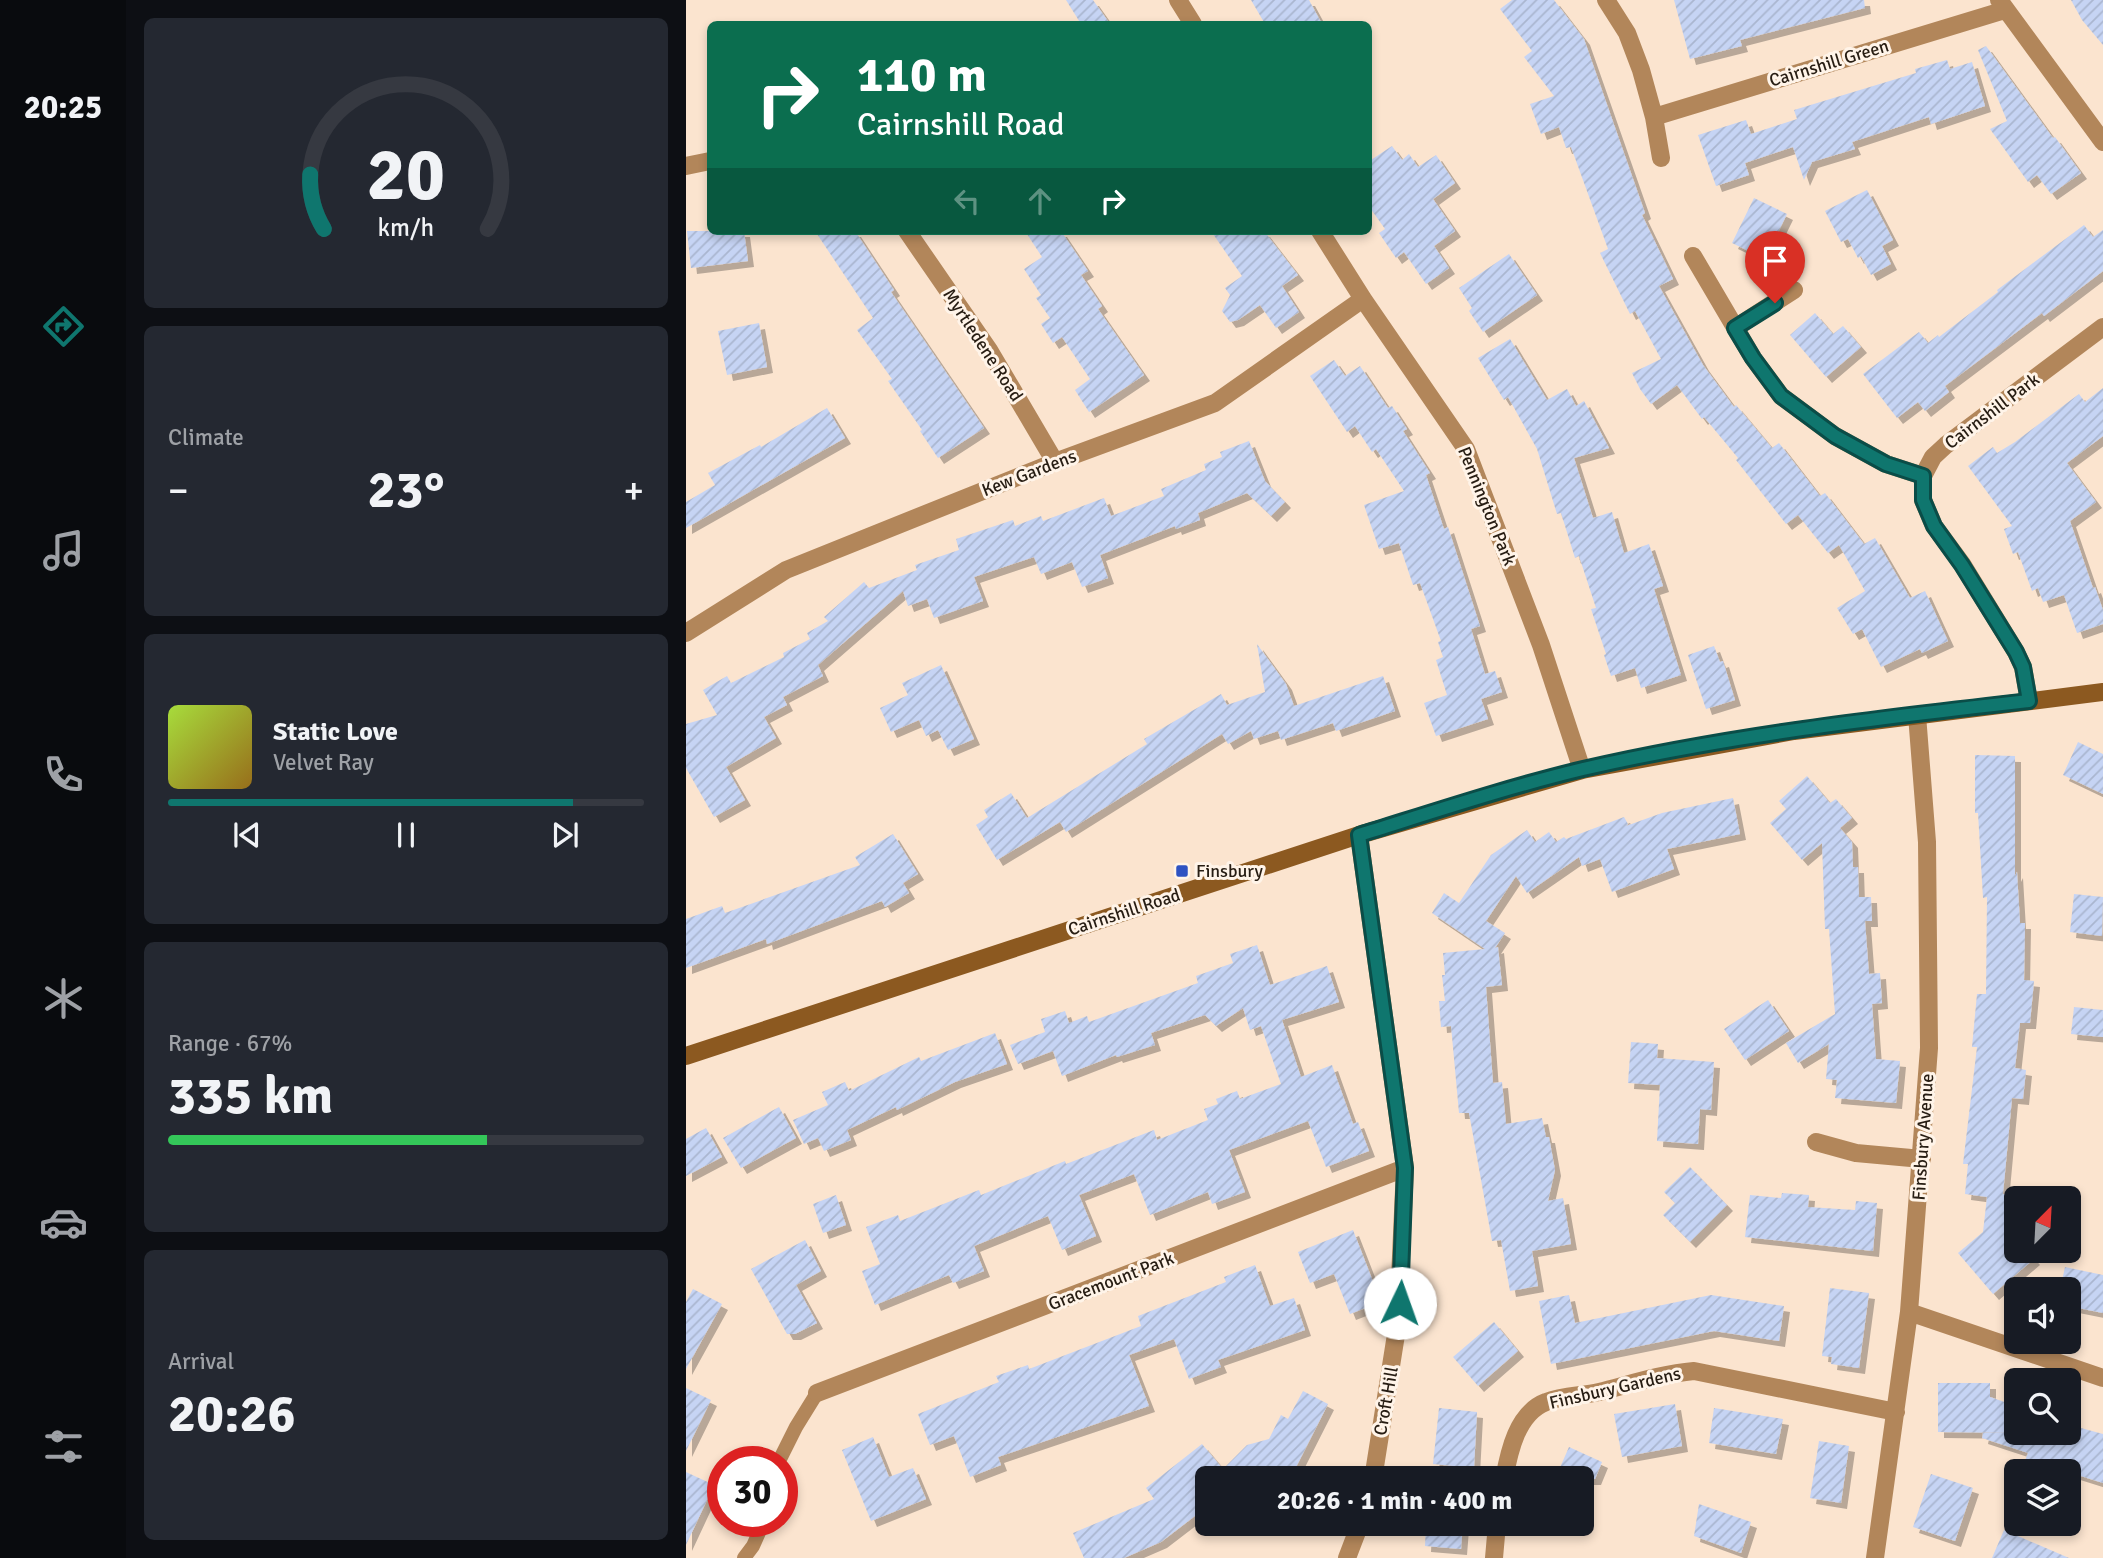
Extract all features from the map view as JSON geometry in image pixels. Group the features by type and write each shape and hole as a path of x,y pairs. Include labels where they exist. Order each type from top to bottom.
{"street":[{"path":"1178,0 1190,21"},
{"path":"1606,0 1627,33 1641,69 1654,117 1661,158"},
{"path":"2002,5 2103,142"},
{"name":"Cairnshill Green","path":"1654,117 2002,5"},
{"path":"686,166 707,162"},
{"name":"Myrtledene Road","path":"910,235 989,350 1055,463"},
{"name":"Pennington Park","path":"1323,235 1466,449 1541,645 1582,770"},
{"path":"1693,256 1753,358 1781,396 1835,436 1886,464 1923,476 1923,500 1934,526 1962,565 2016,652 2023,667 2029,701"},
{"path":"1735,328 1794,290"},
{"name":"Kew Gardens","path":"686,633 786,570 1055,463 1215,403 1363,299"},
{"name":"Cairnshill Park","path":"1923,476 1933,457 1946,444 2103,327"},
{"name":"Cairnshill Road","path":"686,1056 1359,835 1582,770 1794,730 2103,692"},
{"name":"Finsbury Avenue","path":"1875,1558 1909,1312 1929,1048 1927,842 1917,715"},
{"name":"Croft Hill","path":"1359,835 1405,1168 1398,1322 1375,1466"},
{"path":"1816,1142 1856,1153 1922,1159"},
{"name":"Gracemount Park","path":"817,1393 1405,1168"},
{"path":"1909,1312 2103,1378"},
{"name":"Finsbury Gardens","path":"1506,1466 1518,1430 1528,1415 1543,1402 1597,1392 1667,1373 1694,1371 1896,1412"},
{"path":"1348,1558 1356,1536"},
{"path":"1494,1558 1496,1536"}],"lane":[{"path":"786,1446 817,1393"},
{"path":"744,1558 757,1537"}],"building":[{"path":"1066,0 1093,0 1108,21 1079,21"},
{"path":"1251,0 1309,0 1320,21 1263,21"},
{"path":"1512,0 1554,0 1584,39 1645,213 1642,215 1673,279 1659,286 1703,365 1734,407 1736,405 1772,448 1779,443 1820,496 1825,493 1864,544 1875,538 1910,598 1925,591 1948,641 1922,653 1920,649 1881,667 1862,629 1853,634 1837,608 1865,591 1839,545 1828,553 1798,515 1786,524 1736,460 1738,458 1704,417 1702,419 1677,385 1651,404 1640,389 1632,373 1661,359 1635,311 1630,314 1600,253 1608,249 1571,147 1566,148 1559,127 1541,134 1530,104 1554,96 1524,57 1532,51 1500,9"},
{"path":"1674,0 1864,0 1865,8 1740,40 1742,46 1690,59"},
{"path":"2071,0 2103,0 2103,45 2082,20"},
{"path":"1986,46 2081,173 2051,194 2037,175 2028,182 1990,129 2007,121 1978,50"},
{"path":"1947,60 1950,69 1972,62 1985,106 1931,124 1929,117 1852,142 1855,149 1812,162 1804,180 1793,147 1745,163 1749,175 1716,186 1698,135 1746,120 1751,134 1797,119 1794,110 1916,73 1915,69"},
{"path":"1392,146 1402,160 1409,154 1418,167 1436,155 1455,183 1433,199 1455,231 1434,246 1449,268 1426,284 1404,252 1396,258 1379,233 1385,229 1372,211 1372,159"},
{"path":"1867,190 1893,240 1882,246 1891,264 1871,275 1848,239 1841,242 1825,211"},
{"path":"1754,198 1787,214 1765,259 1732,243"},
{"path":"2084,225 2093,237 2103,230 2103,271 1945,386 1949,392 1925,411 1918,402 1897,418 1863,374 1919,332 1928,343 1938,335 1939,337"},
{"path":"687,231 707,231 707,235 745,235 748,261 691,268"},
{"path":"818,235 858,235 894,290 891,292 984,428 938,458 888,381 892,379 857,330 873,318"},
{"path":"1028,235 1064,235 1088,271 1081,275 1102,306 1098,309 1144,375 1089,412 1075,390 1090,379 1062,337 1053,343 1041,324 1050,318 1036,298 1041,295 1024,269 1042,257"},
{"path":"1214,235 1267,235 1298,275 1282,286 1299,312 1276,328 1260,305 1238,320 1230,322 1222,311 1230,295 1225,288 1242,276"},
{"path":"1509,254 1537,295 1483,332 1469,311 1472,308 1459,288"},
{"path":"1815,313 1833,334 1843,326 1861,347 1826,377 1790,335"},
{"path":"759,323 767,367 727,375 718,331"},
{"path":"1510,339 1547,400 1567,389 1576,406 1584,401 1609,448 1574,458 1593,518 1612,512 1624,553 1649,544 1663,586 1654,589 1681,675 1641,688 1635,668 1611,676 1591,609 1596,608 1579,556 1575,558 1561,513 1557,514 1537,449 1508,397 1504,400 1478,358"},
{"path":"1334,360 1345,376 1360,366 1388,408 1392,406 1407,429 1403,431 1430,473 1426,475 1444,529 1448,527 1480,626 1471,629 1485,674 1495,671 1502,692 1481,699 1488,719 1436,736 1424,703 1447,695 1436,660 1443,657 1438,642 1441,641 1420,583 1413,585 1399,543 1379,549 1364,505 1404,491 1376,449 1372,452 1355,426 1347,432 1310,376"},
{"path":"2103,388 2103,436 2067,463 2096,502 2070,521 2103,610 2103,624 2077,633 2064,595 2043,602 2038,588 2032,591 2018,552 2013,554 2004,529 2012,526 1968,466 1993,447 1997,453 2015,442 2079,394 2085,402"},
{"path":"827,408 845,438 686,528 686,502 715,485 708,473 760,445 761,447"},
{"path":"1249,441 1265,481 1285,502 1271,516 1247,493 1198,513 1200,520 1176,529 1175,526 1100,555 1108,578 1082,587 1072,562 1041,574 1034,557 974,577 983,601 934,618 927,599 908,606 903,591 818,665 823,676 783,697 787,705 764,717 776,738 726,767 745,800 714,817 686,768 686,724 717,715 703,690 727,676 731,683 784,657 783,653 810,639 807,633 828,621 824,617 864,582 869,588 917,570 915,565 959,550 956,539 1013,520 1015,526 1041,516 1043,521 1104,498 1111,516 1164,496 1161,489 1206,470 1204,464 1222,457 1220,452"},
{"path":"1257,644 1286,684 1294,706 1383,676 1395,711 1336,731 1333,723 1281,740 1278,731 1254,739 1251,731 1228,744 1222,734 1066,832 1060,822 997,860 976,825 988,817 984,810 1011,793 1027,818 1147,744 1144,739 1221,694 1227,705 1265,692"},
{"path":"1714,646 1720,662 1723,661 1735,700 1706,709 1688,655"},
{"path":"941,665 974,739 948,750 938,730 926,736 919,720 891,732 880,708 908,695 902,683"},
{"path":"2078,742 2103,754 2103,794 2063,775"},
{"path":"1975,755 2015,756 2015,876 2017,872 2020,923 2025,923 2024,980 2034,981 2030,1023 2020,1023 2015,1068 2026,1070 2023,1099 2012,1098 2003,1194 2004,1264 2028,1264 2013,1277 2004,1277 2004,1285 1993,1294 1958,1253 1983,1232 1987,1197 1965,1194 1968,1164 1963,1164 1977,1047 1972,1047 1977,994 1986,994 1987,897 1983,898 1978,813 1975,813"},
{"path":"1807,776 1830,803 1836,799 1852,818 1840,828 1852,842 1853,867 1858,867 1859,897 1871,897 1872,921 1865,921 1869,974 1880,973 1882,1003 1872,1004 1876,1059 1900,1061 1896,1103 1835,1098 1837,1080 1826,1079 1829,1044 1798,1063 1786,1043 1835,1014 1829,929 1825,929 1822,843 1802,860 1770,823 1786,809 1779,801"},
{"path":"1733,798 1740,834 1667,849 1674,869 1612,892 1600,859 1582,866 1579,857 1527,893 1516,876 1486,921 1505,933 1495,948 1498,947 1502,985 1486,987 1493,1083 1502,1082 1506,1124 1542,1118 1546,1137 1549,1137 1555,1170 1548,1201 1563,1198 1571,1244 1532,1251 1538,1286 1510,1291 1501,1240 1492,1241 1469,1113 1459,1113 1451,1026 1441,1027 1439,1001 1445,1001 1443,953 1485,949 1432,913 1444,893 1459,903 1491,855 1527,830 1535,842 1549,832 1556,842 1624,817 1628,824 1626,826 1662,813"},
{"path":"893,834 918,874 903,883 909,893 885,907 882,901 767,944 766,939 686,968 686,919 722,906 725,913 860,865 855,857"},
{"path":"2074,894 2103,897 2102,936 2070,932"},
{"path":"1257,945 1270,985 1327,966 1339,1002 1282,1020 1301,1077 1332,1065 1353,1124 1358,1122 1369,1151 1326,1167 1308,1121 1229,1150 1245,1192 1212,1204 1208,1192 1150,1215 1134,1174 1079,1195 1096,1236 1062,1250 1048,1216 974,1246 984,1271 953,1283 949,1275 875,1305 862,1271 880,1264 866,1227 898,1215 900,1221 979,1190 981,1195 1065,1161 1066,1164 1154,1130 1157,1140 1208,1120 1204,1109 1218,1104 1216,1099 1237,1091 1240,1099 1281,1084 1261,1026 1250,1030 1243,1008 1216,1026 1205,1015 1151,1033 1155,1045 1117,1057 1116,1055 1062,1076 1053,1051 1018,1064 1010,1045 1045,1032 1041,1019 1065,1011 1069,1023 1087,1016 1089,1022 1198,983 1196,976 1233,963 1230,954"},
{"path":"1768,1000 1789,1031 1745,1060 1724,1029"},
{"path":"2074,1007 2103,1010 2103,1037 2071,1034"},
{"path":"995,1033 1007,1064 955,1082 847,1130 851,1140 824,1151 818,1138 804,1144 793,1120 828,1105 822,1092 845,1082 849,1091 919,1057 921,1061"},
{"path":"1631,1042 1658,1044 1657,1058 1714,1062 1711,1110 1700,1109 1698,1144 1657,1141 1660,1085 1628,1083"},
{"path":"779,1107 796,1138 741,1168 723,1138"},
{"path":"706,1128 722,1157 686,1176 686,1139"},
{"path":"1690,1167 1727,1205 1690,1242 1663,1215 1675,1203 1664,1192"},
{"path":"1782,1193 1809,1195 1808,1207 1855,1210 1856,1201 1877,1203 1873,1251 1745,1237 1750,1195 1781,1198"},
{"path":"836,1195 846,1225 823,1233 813,1204"},
{"path":"1353,1230 1381,1302 1350,1314 1334,1274 1310,1283 1298,1252"},
{"path":"805,1240 821,1271 796,1285 817,1323 795,1334 787,1334 751,1269"},
{"path":"1255,1265 1270,1306 1294,1298 1305,1330 1218,1360 1221,1367 1189,1379 1174,1339 1129,1355 1149,1406 998,1457 1001,1465 970,1477 954,1436 930,1445 918,1414 999,1382 996,1376 1028,1365 1029,1369 1141,1326 1138,1316 1226,1282 1224,1277"},
{"path":"2065,1267 2103,1275 2103,1313 2081,1309 2081,1277 2063,1277"},
{"path":"1830,1288 1869,1293 1859,1368 1831,1364 1832,1357 1822,1356"},
{"path":"693,1289 722,1304 686,1369 686,1302"},
{"path":"1569,1295 1575,1323 1711,1295 1784,1306 1779,1341 1714,1331 1551,1364 1539,1301"},
{"path":"1494,1322 1518,1351 1478,1386 1453,1357"},
{"path":"1938,1383 1990,1383 1990,1397 2004,1402 2004,1433 1938,1432"},
{"path":"686,1388 711,1400 686,1451"},
{"path":"1303,1391 1328,1404 1297,1466 1226,1466 1247,1445 1269,1439 1281,1415 1288,1419"},
{"path":"1675,1404 1682,1446 1622,1457 1614,1414"},
{"path":"1439,1408 1477,1412 1474,1466 1433,1464"},
{"path":"1714,1408 1783,1419 1776,1454 1709,1443"},
{"path":"2081,1428 2103,1434 2103,1483 2081,1476 2081,1459 2026,1459 2028,1453 1982,1438 1983,1433 2004,1433 2004,1445 2081,1445"},
{"path":"873,1437 889,1477 913,1468 926,1499 871,1521 842,1450"},
{"path":"1819,1441 1849,1446 1841,1503 1810,1498"},
{"path":"1202,1444 1220,1466 1195,1466 1195,1516 1161,1542 1124,1558 1084,1558 1073,1533 1154,1499 1146,1488"},
{"path":"1569,1447 1602,1462 1595,1479 1594,1466 1561,1466"},
{"path":"686,1472 707,1482 707,1500 686,1545"},
{"path":"1931,1474 1973,1488 1955,1541 1913,1527"},
{"path":"1699,1504 1751,1522 1741,1553 1694,1536"},
{"path":"2004,1530 2004,1536 2018,1536 2069,1558 1992,1558"},
{"path":"1425,1536 1462,1536 1461,1549 1425,1546"}],"place":[{"name":"Finsbury","path":"1182,871"}],"route":[{"path":"1400,1303 1405,1168 1359,835 1516,788 1638,758 1794,730 2029,701 2023,667 2016,652 1962,565 1934,526 1923,500 1923,476 1886,464 1835,436 1781,396 1753,358 1735,328 1775,303"}]}
